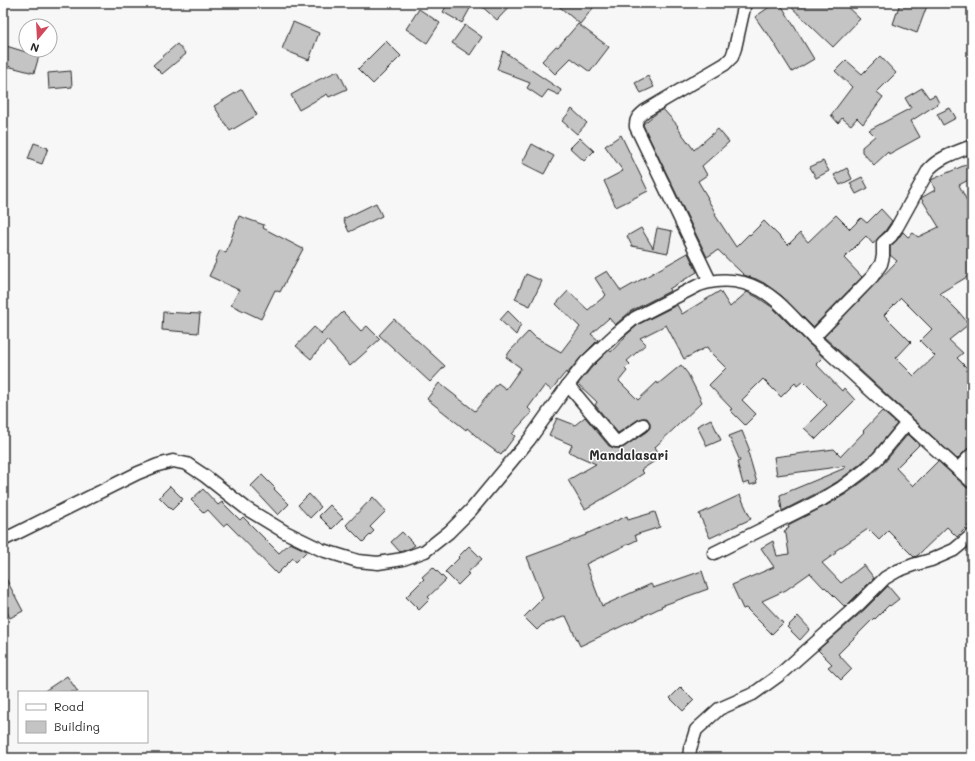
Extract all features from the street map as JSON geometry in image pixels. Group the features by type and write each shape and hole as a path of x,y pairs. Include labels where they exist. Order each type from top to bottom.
{"street":[{"path":"710,281 635,123 638,116 645,111 725,64 732,57 745,3"},
{"path":"813,338 872,277 882,264 883,242 891,236 897,227 928,169 942,158 972,146"},
{"path":"3,540 138,473 173,461 187,464 247,509 285,532 322,550 358,561 378,563 403,560 426,551 449,532 471,510 529,440 586,362 617,333 635,318 699,285 710,281 728,280 742,282 760,289 775,299 813,338 972,482"},
{"path":"568,385 615,441 620,442 642,425"},
{"path":"714,553 823,499 841,488 878,458 907,423"},
{"path":"958,469 972,454"},
{"path":"689,758 696,730 719,709 753,694 778,676 885,578 897,570 931,560 954,550 972,535"}],"building":[{"path":"448,3 473,3 462,23 443,12"},
{"path":"478,3 513,3 497,20"},
{"path":"555,3 597,3 580,24"},
{"path":"775,3 780,3 814,59 792,72 767,32 766,33 755,17"},
{"path":"787,3 843,3 860,19 833,47"},
{"path":"900,3 928,3 917,33 893,24"},
{"path":"419,9 440,23 427,43 406,29"},
{"path":"293,22 319,33 309,60 282,49"},
{"path":"578,24 609,47 590,72 571,58 555,74 542,61 556,46 558,47"},
{"path":"465,25 482,37 470,55 452,43"},
{"path":"386,41 401,56 373,84 358,69"},
{"path":"177,44 186,54 162,74 153,65"},
{"path":"3,45 18,50 18,58 38,58 34,73 3,65"},
{"path":"503,51 561,90 559,95 548,90 542,98 527,88 530,83 497,69"},
{"path":"880,56 896,73 877,92 883,97 863,124 857,118 851,125 842,118 838,123 831,115 852,87 835,71 846,60 862,74"},
{"path":"71,71 72,87 49,89 48,73"},
{"path":"338,71 347,89 329,97 327,94 299,110 291,95"},
{"path":"648,76 654,87 641,93 635,83"},
{"path":"922,88 929,98 935,95 939,103 911,121 920,137 889,154 888,152 874,165 862,152 862,147 875,136 869,130 911,108 905,98"},
{"path":"242,89 257,115 230,131 214,106"},
{"path":"950,108 956,118 943,125 937,114"},
{"path":"572,109 587,123 577,134 562,121"},
{"path":"663,109 678,126 677,127 694,150 718,129 729,142 702,166 707,175 698,181 716,214 715,215 736,247 764,221 788,245 800,233 808,242 836,215 850,229 861,218 867,223 881,209 892,221 873,244 866,236 844,258 862,277 813,327 782,296 764,283 744,275 718,250 707,257 643,125"},
{"path":"621,135 648,191 616,207 604,181 623,171 605,146"},
{"path":"580,138 594,151 584,161 570,148"},
{"path":"34,143 48,148 42,164 28,159"},
{"path":"532,144 554,156 544,174 522,163"},
{"path":"823,161 829,171 816,178 810,167"},
{"path":"972,162 972,178 959,185 969,205 972,204 972,274 940,293 969,324 949,340 963,353 957,358 972,373 972,447 967,449 957,459 824,337 897,261 890,255 890,246 903,232 908,237 913,233 918,237 939,227 921,198 935,190 931,180","holes":["901,298 932,329 920,341 935,356 914,376 896,358 911,342 884,315"]},
{"path":"847,168 852,179 840,185 834,175"},
{"path":"862,177 868,188 856,194 850,183"},
{"path":"376,203 382,216 349,232 343,219"},
{"path":"239,216 264,225 263,228 303,249 280,292 275,290 261,319 231,305 239,290 209,276 220,250 226,253"},
{"path":"641,228 653,248 657,228 672,231 668,253 632,246 627,236"},
{"path":"688,253 697,272 669,289 670,291 631,311 615,325 609,318 591,334 598,340 567,374 566,372 551,390 545,385 528,408 532,412 512,434 515,436 501,455 427,399 439,383 475,411 498,383 506,389 521,368 506,357 529,331 535,337 561,352 580,327 556,304 568,291 588,310 606,295 595,278 607,271 621,291"},
{"path":"526,274 542,281 530,306 515,299"},
{"path":"720,291 730,307 747,292 772,307 823,357 816,364 842,391 844,388 855,400 816,439 804,428 827,405 803,381 797,386 795,383 781,397 763,379 742,400 756,414 745,425 709,385 726,368 707,347 684,359 666,325 640,338 646,344 627,361 630,364 625,369 627,371 619,381 638,400 657,382 658,384 681,365 688,374 702,402 655,447 661,457 641,470 644,473 585,509 568,480 596,464 569,452 572,445 549,435 557,418 575,425 585,417 609,446 615,448 624,447 647,431 650,428 650,424 647,418 639,419 618,433 595,405 597,402 578,384 609,350 611,352 625,336 639,324 677,305 682,314"},
{"path":"508,311 521,324 516,335 500,320"},
{"path":"163,312 200,314 198,333 162,330"},
{"path":"343,312 361,331 367,326 380,339 350,366 327,340 311,359 296,346 314,327 322,334 321,333"},
{"path":"394,319 445,366 430,382 379,335"},
{"path":"882,411 897,424 873,453 837,482 782,511 780,495 845,468 845,466 777,475 774,457 834,449 841,456"},
{"path":"711,419 721,440 707,446 697,426"},
{"path":"742,431 750,451 748,452 757,483 750,485 749,482 743,484 737,462 740,461 729,436"},
{"path":"908,434 919,445 896,468 913,486 938,461 967,488 972,489 972,522 957,537 947,527 917,556 914,557 888,531 879,540 868,529 835,551 836,553 822,563 841,583 864,565 874,578 845,607 810,573 786,590 762,601 783,623 772,634 746,608 743,609 732,585 774,567 761,548 773,541 777,556 789,554 786,534 784,531 789,528 788,525 846,494 870,476 884,463"},
{"path":"262,475 289,504 278,515 251,486"},
{"path":"170,486 183,499 172,510 159,497"},
{"path":"203,489 218,505 222,502 240,520 243,517 279,553 290,543 307,551 296,562 293,558 277,574 227,523 223,526 208,510 204,513 191,500"},
{"path":"309,494 321,507 310,518 298,505"},
{"path":"740,495 751,519 710,538 699,514"},
{"path":"373,497 386,511 370,527 374,531 363,542 346,525"},
{"path":"330,505 343,518 332,529 319,516"},
{"path":"655,512 660,527 635,535 637,540 586,564 602,606 651,584 653,588 702,571 708,589 661,606 662,607 580,646 566,616 542,625 537,630 524,617 543,598 527,557 586,535 627,516 628,520"},
{"path":"402,532 415,545 400,552 391,542"},
{"path":"469,546 482,559 467,573 469,574 458,585 445,572"},
{"path":"433,567 446,580 428,597 430,599 419,610 406,597 424,579 422,577"},
{"path":"3,573 23,611 10,618 3,600"},
{"path":"888,586 899,599 890,606 889,605 875,619 874,618 838,654 852,669 841,680 828,667 832,664 818,650 864,610"},
{"path":"798,616 810,629 800,640 787,627"},
{"path":"67,676 77,691 44,691"},
{"path":"681,687 694,700 683,711 670,698"}],"district":[{"name":"Mandalasari","path":"629,454"}]}
